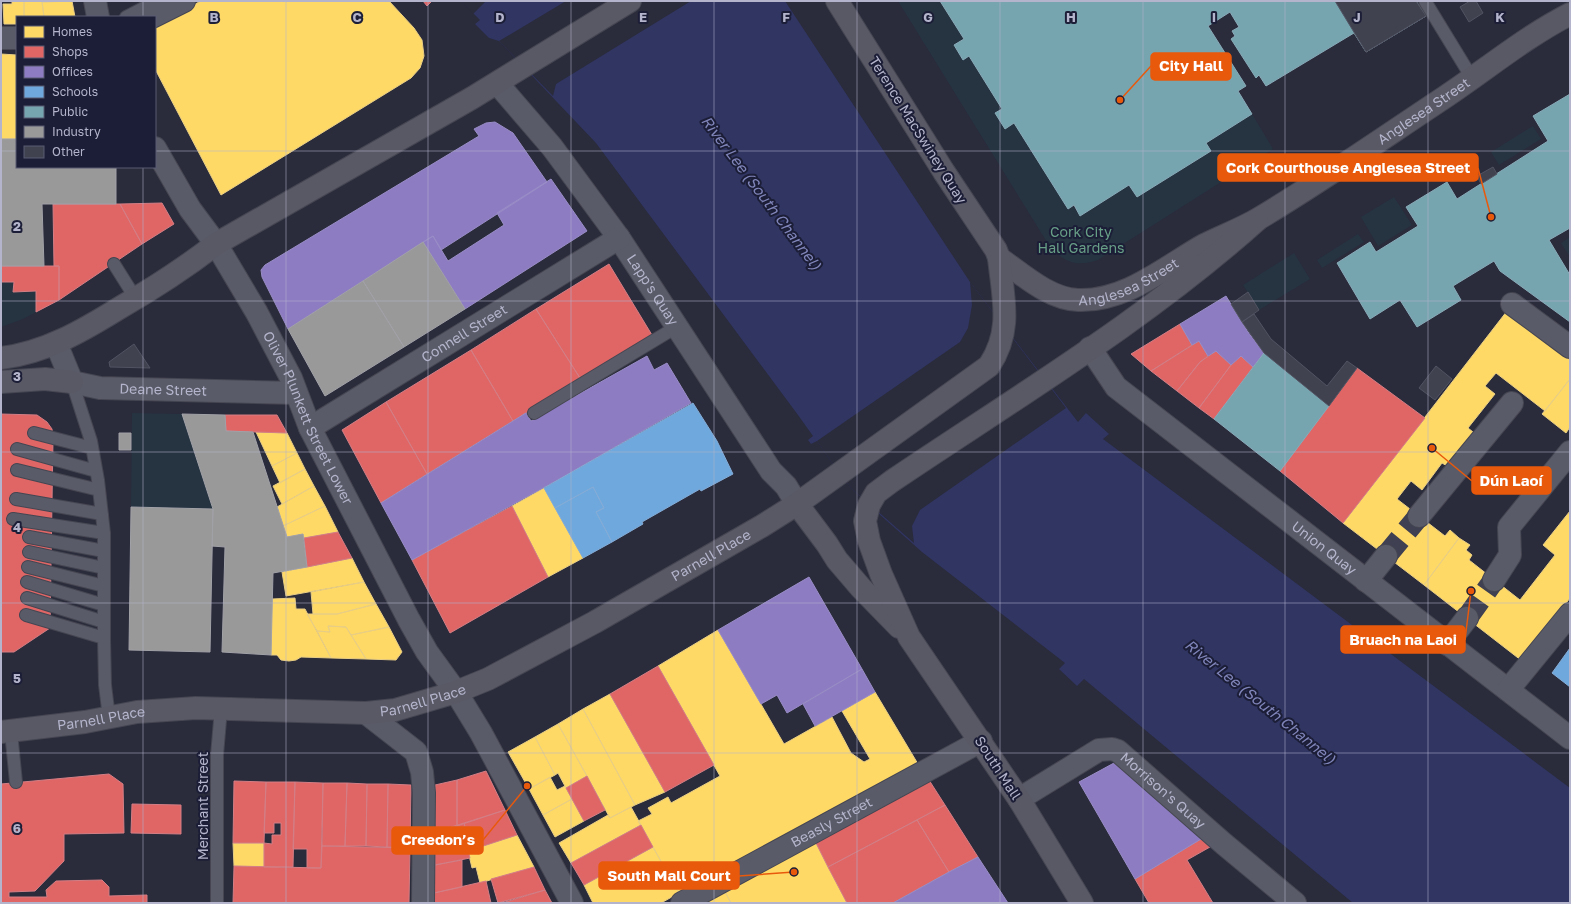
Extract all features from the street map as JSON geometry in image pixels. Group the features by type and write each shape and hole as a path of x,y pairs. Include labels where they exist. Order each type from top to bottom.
{"main road":[{"path":"1,358 32,352 56,343 88,327 191,263 216,244 381,151 497,83 630,1"},
{"name":"Terence MacSwiney Quay","path":"837,1 944,172 996,250 999,258"},
{"name":"Anglesea Street","path":"999,258 1040,286 1057,294 1077,300 1100,298 1127,290 1205,245 1257,220 1472,78 1540,31 1570,14"},
{"name":"Anglesea Street","path":"868,505 876,494 892,481 1154,304 1228,246 1257,220"},
{"name":"Parnell Place","path":"6,732 137,712 196,708 366,713 402,708 456,692 488,679 595,622 798,504 989,366 999,349 1005,327 999,258"},
{"path":"1,382 45,379 72,382"},
{"name":"South Mall","path":"798,504 837,560 861,588 909,637 1019,799 1082,903"},
{"name":"South Mall","path":"868,505 865,521 869,541 881,574 909,637"}],"street":[{"path":"95,1 98,16"},
{"path":"154,16 184,1"},
{"path":"1,38 16,38"},
{"name":"Lapp's Quay","path":"497,83 552,147 620,238 771,471 786,486 798,504"},
{"name":"Oliver Plunkett Street Lower","path":"156,150 190,209 216,244 257,313 291,378 310,428 409,620 427,652 456,692 503,773 572,903"},
{"name":"Connell Street","path":"310,428 620,238"},
{"path":"1512,304 1570,347"},
{"path":"56,343 72,382"},
{"name":"Union Quay","path":"1090,348 1116,387 1570,738"},
{"name":"Deane Street","path":"72,382 100,388 296,392"},
{"path":"1419,516 1512,402"},
{"path":"1494,580 1510,555 1509,527 1570,452"},
{"path":"1366,581 1386,556"},
{"path":"1508,690 1570,614"},
{"path":"1447,644 1467,618"},
{"path":"366,713 416,752 422,772 424,793 423,903"},
{"name":"Beasly Street","path":"682,903 981,741"},
{"name":"Morrison's Quay","path":"1019,799 1099,750 1112,749 1118,751 1208,830 1295,903"}],"lane":[{"path":"128,16 157,1"},
{"path":"1425,1 1472,78"},
{"path":"114,264 136,298"},
{"path":"534,413 678,326"},
{"path":"72,382 92,448 102,514 104,533 105,685 109,717"},
{"path":"34,433 92,448"},
{"path":"16,449 96,471"},
{"path":"17,470 99,490"},
{"path":"16,499 102,514"},
{"path":"13,519 104,533"},
{"path":"29,537 104,550"},
{"path":"29,552 104,568"},
{"path":"28,567 104,586"},
{"path":"27,582 104,605"},
{"path":"27,598 104,622"},
{"path":"26,615 104,638"},
{"name":"Merchant Street","path":"217,903 217,755 221,709"},
{"path":"6,732 16,782"}],"green space":[{"name":"Cork City Hall Gardens","path":"898,1 940,1 964,39 969,56 1002,108 995,113 1005,128 1014,123 1080,216 1129,185 1137,197 1210,152 1206,143 1252,114 1273,149 1098,260 1078,263 1066,260 1050,247"},
{"path":"1533,126 1541,139 1499,165 1491,152"},
{"path":"1394,197 1412,225 1378,246 1361,217"},
{"path":"1358,234 1364,242 1322,268 1317,260"},
{"path":"1570,237 1570,257 1561,243"},
{"path":"1294,253 1310,279 1259,310 1243,285"},
{"path":"1,282 14,282 14,292 36,291 36,312 23,319 1,327"},
{"path":"132,413 182,414 213,509 131,507"}],"water":[{"name":"River Lee (South Channel)","path":"461,1 785,1 970,282 1078,422 1086,413 1109,434 1103,439 1570,788 1570,903 1353,903 1084,679 1077,686 1059,669 1065,663 922,552 852,489 817,441 811,444 808,440 813,436 798,415 596,143 499,41 489,38 475,24 480,20"}],"pier":[{"path":"461,1 486,1 473,14"},
{"path":"566,1 691,1 556,84 553,96 499,41"},
{"path":"970,282 1066,408 920,510 912,526 914,543 852,489 817,441 960,342 968,328 972,305"}],"building: Homes":[{"path":"12,1 24,1 24,16 16,16 16,24 4,24 3,4 12,4"},
{"path":"24,1 42,1 44,16 24,16"},
{"path":"42,1 72,1 42,2"},
{"path":"72,1 75,16 44,16 42,2"},
{"path":"201,1 389,1 414,28 422,40 424,56 420,68 411,78 221,195 156,71 156,24"},
{"path":"1,54 16,55 16,139 1,139"},
{"path":"1507,311 1570,360 1570,379 1545,411 1496,373 1485,386 1495,394 1468,428 1473,432 1447,466 1442,463 1422,490 1411,481 1397,499 1445,536 1450,530 1459,538 1424,585 1343,523"},
{"path":"1570,379 1570,427 1566,433 1542,414"},
{"path":"256,432 287,433 297,453 272,466"},
{"path":"297,453 305,469 280,483 272,466"},
{"path":"305,469 314,486 282,504 273,486"},
{"path":"314,486 325,506 283,526 277,507"},
{"path":"544,488 583,558 548,577 512,506"},
{"path":"325,506 338,532 304,538 303,534 287,537 283,526"},
{"path":"1570,511 1570,598 1522,661 1424,585 1459,538 1470,545 1466,550 1472,555 1469,560 1520,600 1555,555 1543,545"},
{"path":"352,558 364,582 286,596 282,572"},
{"path":"364,582 376,604 337,614 313,614 311,592"},
{"path":"295,598 296,609 305,609 331,658 301,657 296,660 289,661 281,660 277,655 271,655 272,599"},
{"path":"376,604 389,627 351,635 346,627 328,626 330,632 317,631 307,614 337,614"},
{"path":"328,626 346,627 366,659 331,658 317,631 330,632"},
{"path":"389,627 402,652 396,660 366,659 351,635"},
{"path":"718,630 784,744 832,717 851,753 864,762 870,759 842,711 875,692 918,764 679,893 638,821 652,814 648,808 668,797 671,803 720,776 658,666"},
{"path":"610,694 665,792 635,805 583,709"},
{"path":"583,709 635,805 610,818 558,724"},
{"path":"558,724 587,776 566,788 558,773 555,775 535,737"},
{"path":"535,737 555,775 529,789 508,752"},
{"path":"550,777 557,790 565,786 572,799 543,815 529,789"},
{"path":"572,799 584,821 555,837 543,815"},
{"path":"631,807 641,825 571,863 559,843 608,815 610,818"},
{"path":"517,835 534,867 480,883 476,867 472,868 468,851"},
{"path":"815,841 847,903 731,903 724,890"},
{"path":"233,843 264,843 264,867 234,866"},
{"path":"653,847 679,893 661,903 593,903 584,885"},
{"path":"724,890 731,903 700,903"}],"building: Shops":[{"path":"423,1 432,1 427,6"},
{"path":"162,203 174,224 142,244 120,204"},
{"path":"53,204 120,204 142,244 59,300 59,266 54,266"},
{"path":"609,264 652,335 580,378 536,309"},
{"path":"1,266 59,266 59,300 36,312 36,291 13,292 14,282 1,282"},
{"path":"536,309 580,378 513,421 471,350"},
{"path":"1180,324 1192,345 1151,371 1131,354"},
{"path":"1199,341 1208,356 1200,362 1177,391 1151,371"},
{"path":"471,350 513,421 427,474 386,402"},
{"path":"1216,351 1231,365 1199,408 1177,391 1200,362"},
{"path":"1241,356 1253,367 1214,419 1199,408 1231,365"},
{"path":"1357,368 1425,418 1343,523 1280,471"},
{"path":"386,402 427,474 381,503 342,430"},
{"path":"1,414 37,415 47,422 52,429 53,440 50,628 14,652 1,652"},
{"path":"225,415 277,415 287,433 226,431"},
{"path":"512,506 548,577 450,633 412,560"},
{"path":"338,532 352,558 307,567 304,538"},
{"path":"658,666 714,765 665,792 610,694"},
{"path":"486,771 505,810 457,826 457,780"},
{"path":"109,774 123,784 124,833 64,834 64,861 35,891 9,892 9,897 47,897 46,890 56,881 102,880 109,887 109,896 147,895 147,903 1,903 1,784"},
{"path":"587,776 605,810 584,821 566,788"},
{"path":"457,780 457,826 435,832 435,785"},
{"path":"929,780 945,805 828,867 815,841"},
{"path":"234,781 266,782 264,843 233,843"},
{"path":"266,782 295,782 293,867 264,867 264,843 272,844 272,835 281,835 281,823 274,823 274,833 264,833"},
{"path":"295,782 323,783 321,868 307,868 307,849 293,849"},
{"path":"323,783 347,783 345,846 322,846"},
{"path":"347,783 367,784 366,846 345,846"},
{"path":"367,784 388,784 387,847 366,846"},
{"path":"388,784 411,785 410,848 387,847"},
{"path":"132,804 181,805 181,834 131,833"},
{"path":"945,805 978,857 949,872 917,820"},
{"path":"505,810 517,835 471,850 464,823"},
{"path":"917,820 949,872 893,903 847,903 828,867"},
{"path":"464,823 471,850 468,851 470,858 435,865 435,832"},
{"path":"641,825 653,847 584,885 571,863"},
{"path":"1201,839 1210,847 1187,860 1213,903 1149,903 1135,879"},
{"path":"322,846 410,848 409,903 233,903 234,866 321,868"},
{"path":"462,860 462,887 434,893 435,865"},
{"path":"534,867 545,890 498,903 491,879"},
{"path":"486,881 491,903 434,903 434,893"},
{"path":"545,890 552,903 502,903"}],"building: Offices":[{"path":"495,122 513,133 547,182 441,250 433,236 288,329 262,277 261,270 265,265 479,136 474,129 486,123"},
{"path":"551,179 587,231 465,309 423,242 433,236 448,261 504,225 497,213"},
{"path":"1226,296 1248,332 1264,353 1253,367 1241,356 1231,365 1216,351 1208,356 1199,341 1192,345 1180,324"},
{"path":"647,356 654,370 667,363 691,403 561,478 412,560 381,503 526,413 531,421"},
{"path":"809,577 862,669 787,713 777,695 761,704 718,630"},
{"path":"862,669 875,692 815,726 803,704"},
{"path":"1114,763 1201,839 1135,879 1079,782"},
{"path":"978,857 1008,903 893,903 949,872"}],"building: Schools":[{"path":"693,403 717,441 733,474 701,491 700,489 642,522 643,524 612,542 596,512 604,508 593,487 555,508 544,488"},
{"path":"593,487 604,508 596,512 612,542 583,558 555,508"},
{"path":"1570,648 1570,687 1552,673"}],"building: Public":[{"path":"940,1 1416,1 1426,16 1366,52 1354,33 1266,86 1259,75 1256,78 1231,39 1235,36 1232,31 1239,27 1230,12 1208,26 1246,86 1238,91 1252,114 1206,143 1211,151 1137,197 1129,185 1080,216 1074,205 1068,209 1014,123 1005,129 995,113 1002,109 969,56 963,60 954,45 964,39"},
{"path":"1570,94 1570,228 1549,240 1570,275 1570,322 1500,271 1494,261 1453,286 1461,300 1417,327 1400,300 1370,319 1337,263 1370,242 1376,252 1418,226 1406,207 1447,182 1457,199 1548,141 1533,116"},
{"path":"1264,353 1329,406 1280,471 1214,419"}],"building: Industry":[{"path":"1,139 16,139 16,168 116,168 116,204 42,204 44,266 1,266"},
{"path":"423,242 465,309 404,347 363,281"},
{"path":"363,281 404,347 325,396 288,329"},
{"path":"182,414 225,415 226,431 253,432 287,537 303,534 307,567 273,573 271,655 222,652 225,547 212,546 213,509"},
{"path":"119,433 131,433 131,450 119,450"},
{"path":"131,507 213,509 210,652 129,650"}],"building: Other":[{"path":"1335,1 1416,1 1426,16 1366,52"},
{"path":"1470,1 1476,1 1483,13 1469,22 1460,7"},
{"path":"1493,167 1497,174 1481,184 1477,176"},
{"path":"1248,292 1259,310 1242,322 1231,304"},
{"path":"1254,314 1271,339 1327,386 1347,361 1357,368 1329,406 1264,353 1242,322"},
{"path":"134,344 150,368 110,367 109,362"},
{"path":"1436,366 1452,379 1435,400 1419,388"}],"tunnel":[{"path":"1386,556 1419,516"},
{"path":"1467,618 1494,580"}],"place":[{"name":"City Hall","path":"1120,100"},
{"name":"Cork Courthouse Anglesea Street","path":"1491,217"},
{"name":"Dún Laoí","path":"1432,448"},
{"name":"Bruach na Laoi","path":"1471,591"},
{"name":"Creedon’s","path":"527,786"},
{"name":"South Mall Court","path":"794,872"}]}
